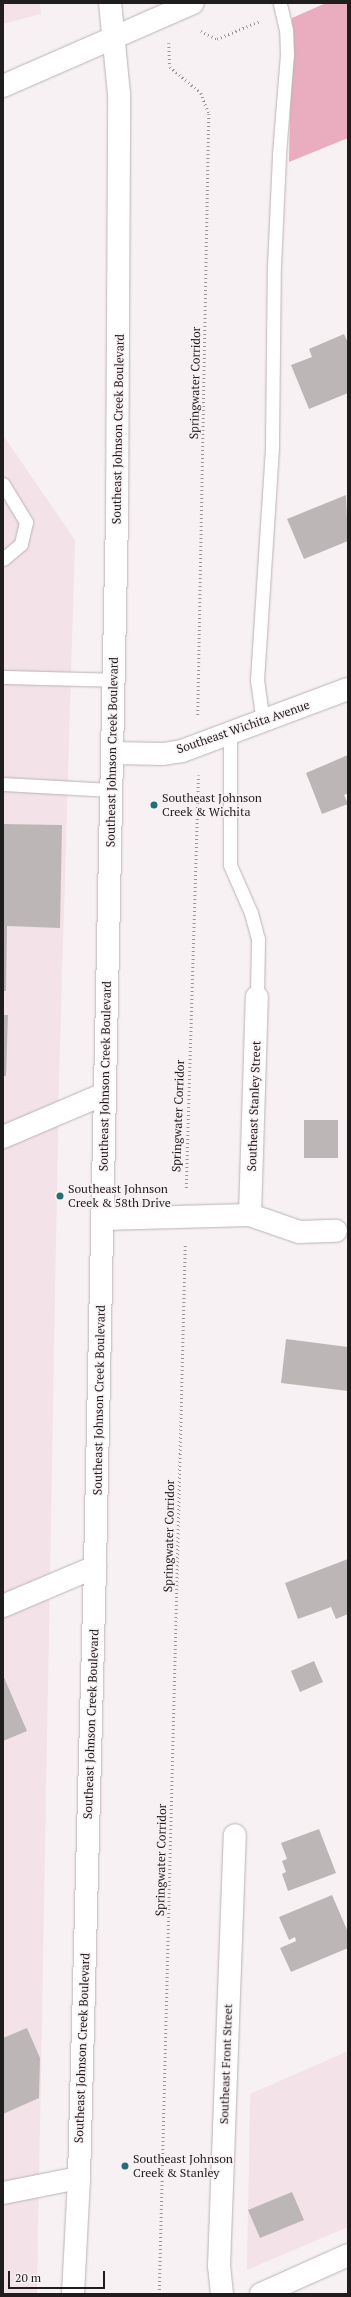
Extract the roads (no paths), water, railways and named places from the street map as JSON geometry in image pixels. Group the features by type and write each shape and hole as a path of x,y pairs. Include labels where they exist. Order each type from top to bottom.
{"main road":[{"name":"Southeast Johnson Creek Boulevard","path":"73,2294 79,2178 95,1567 114,680 120,274 119,94 110,3"},
{"path":"3,86 114,39 193,3"},
{"name":"Southeast Wichita Avenue","path":"112,753 172,752 230,734 348,689"},
{"name":"Southeast Stanley Street","path":"250,1215 257,997"},
{"path":"3,1136 104,1094"},
{"path":"103,1219 250,1215 299,1232 336,1231"},
{"path":"3,1606 95,1567"},
{"name":"Southeast Front Street","path":"222,2294 219,2266 235,1835"},
{"path":"3,2193 79,2178"},
{"path":"261,2294 348,2255"}],"lane":[{"path":"263,722 257,680 272,445 274,266 279,154 287,55 286,30 280,3"},
{"path":"3,484 26,522 21,544 3,559"},
{"path":"3,677 114,680"},
{"path":"230,734 230,865 251,914 258,939 257,997"},
{"path":"3,784 111,790"}],"place":[{"name":"Southeast Johnson Creek & Wichita","path":"154,805"},
{"name":"Southeast Johnson Creek & 58th Drive","path":"60,1196"},
{"name":"Southeast Johnson Creek & Stanley","path":"125,2166"}]}
